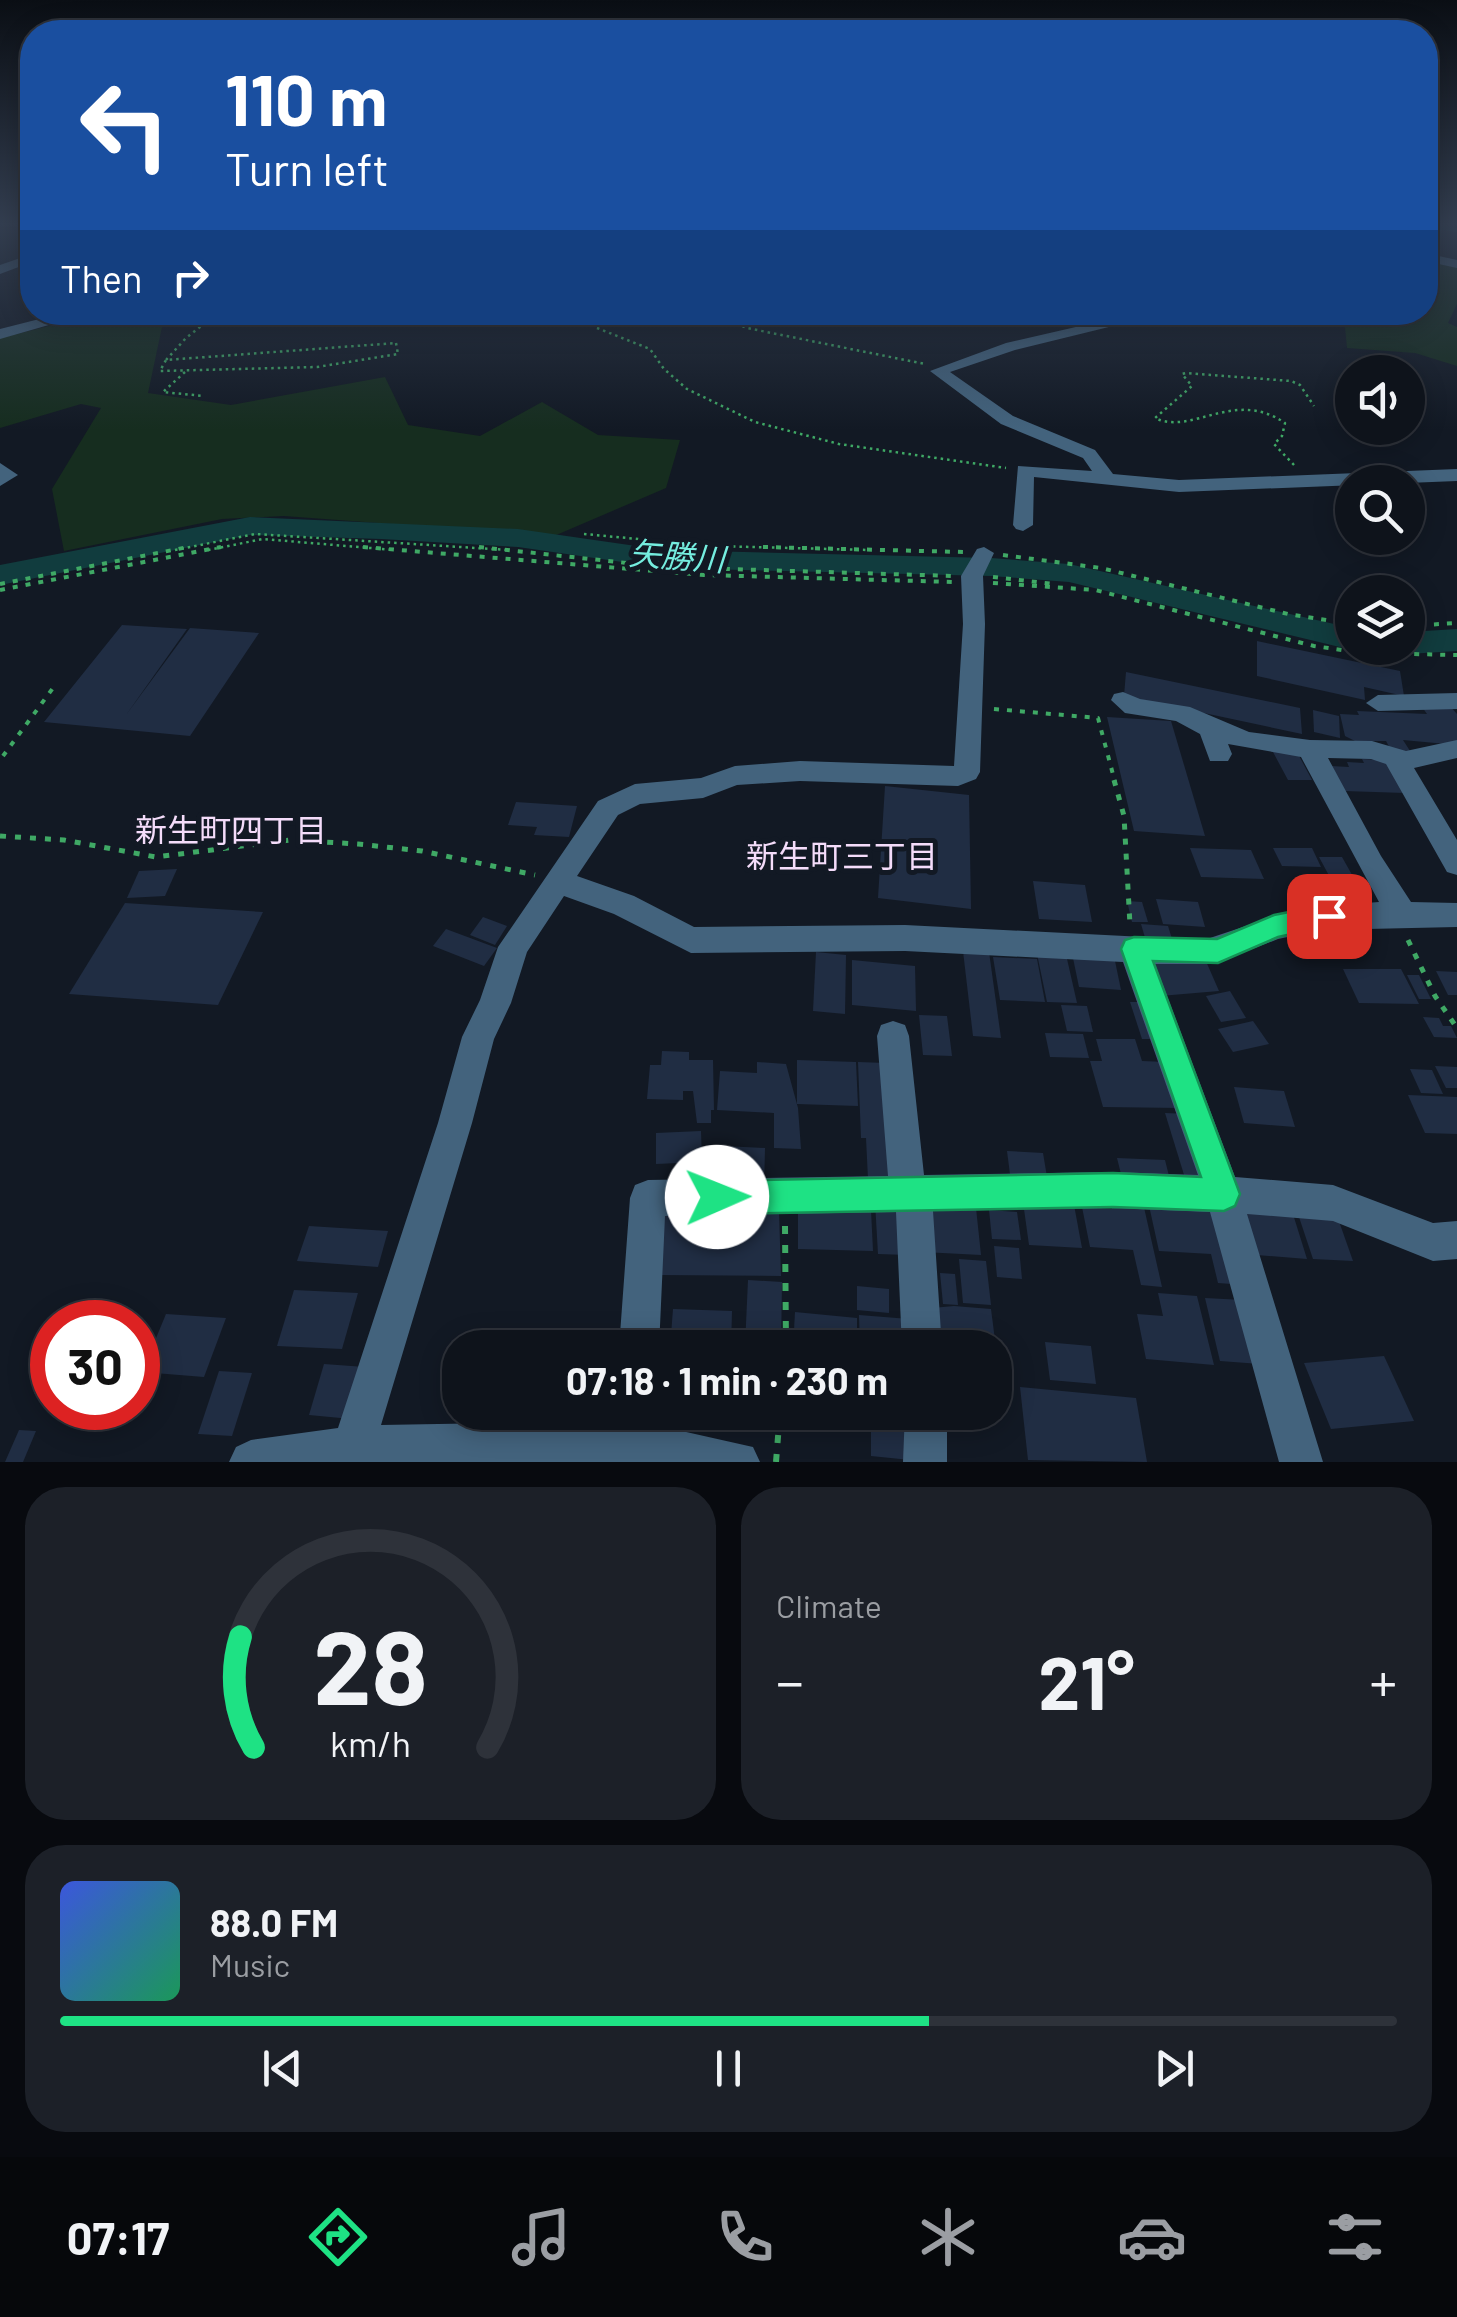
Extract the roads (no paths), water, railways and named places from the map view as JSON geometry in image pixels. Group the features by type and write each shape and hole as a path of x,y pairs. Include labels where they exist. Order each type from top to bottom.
{"street":[{"path":"0,334 36,325"},
{"path":"1104,325 1011,346 938,371 1007,420 1088,454 1106,477"},
{"path":"0,469 9,475 0,480"},
{"path":"1023,525 1024,470 1180,486 1457,476"},
{"path":"353,1446 455,1123 478,1037 495,1003 514,947 608,808 635,794 704,788 735,776 800,771 958,776 968,772 975,571"},
{"path":"1122,700 1134,707 1181,713 1215,741 1372,750 1406,761 1447,748 1457,750"},
{"path":"1378,703 1457,702"},
{"path":"1310,749 1399,914"},
{"path":"1397,759 1407,783 1457,864"},
{"path":"557,881 624,905 691,940 905,938 1218,951 1274,927 1329,916 1457,915"},
{"path":"1134,949 1224,1194 1302,1462"},
{"path":"893,1036 911,1194 921,1330"},
{"path":"640,1330 648,1198 1113,1190 1224,1194 1333,1203 1433,1242 1457,1240"},
{"path":"251,1462 353,1446 590,1430"},
{"path":"643,1430 738,1462"},
{"path":"926,1430 926,1462"}],"waterway":[{"name":"矢勝川","path":"0,575 250,526 381,530 518,538 643,556 703,560 991,567 1069,573 1335,635"},
{"name":"矢勝川","path":"1425,642 1457,640"}],"district":[{"name":"新生町四丁目","path":"231,831"},
{"name":"新生町三丁目","path":"842,857"}]}
